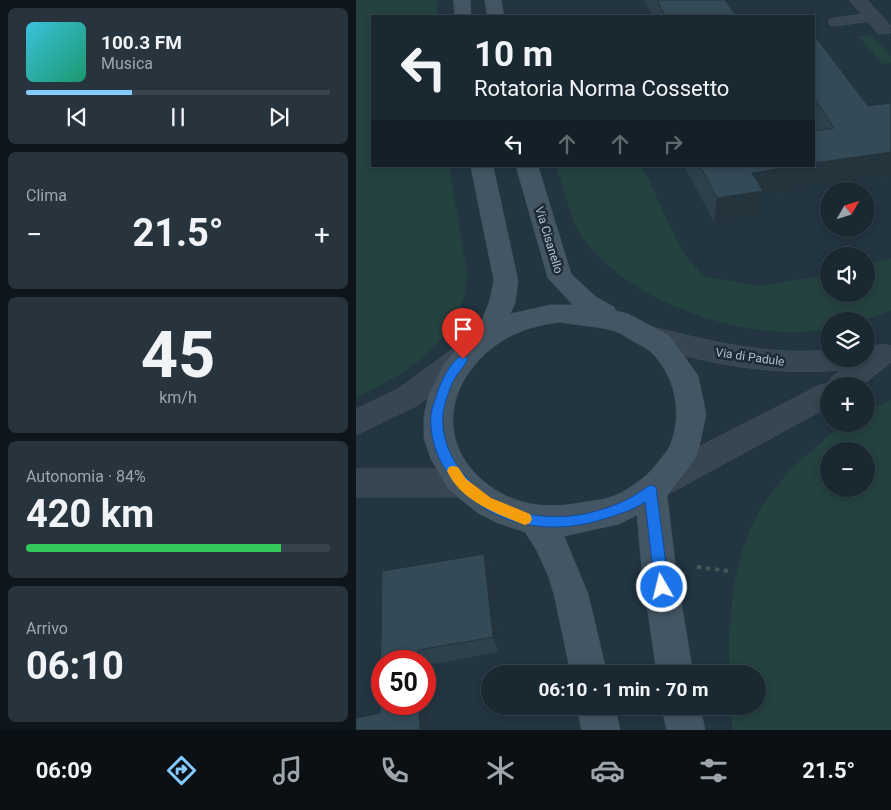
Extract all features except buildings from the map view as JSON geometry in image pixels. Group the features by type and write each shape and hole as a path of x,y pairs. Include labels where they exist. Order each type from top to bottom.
{"main road":[{"path":"462,0 463,15"},
{"path":"494,0 496,15"},
{"path":"480,343 522,320 558,313 595,314 614,318 652,337 671,355 686,377 694,411 688,443 676,465 657,486 632,504 589,519 564,522 536,521 517,517 487,502 462,483 447,461 439,438 437,414 448,380 454,369 480,343 502,303 506,280 482,167"},
{"name":"Via Cisanello","path":"527,167 560,278 587,304 614,318"},
{"path":"657,486 657,554 674,665"},
{"path":"536,521 553,547 570,584 587,665"},
{"path":"598,715 600,730"},
{"path":"683,715 686,730"}],"street":[{"path":"858,0 878,23"},
{"name":"Via di Padule","path":"652,337 752,360 800,363 820,361"},
{"path":"356,424 408,397 480,343"},
{"path":"852,377 880,354"},
{"path":"657,486 820,398"},
{"path":"356,483 462,483"}],"lane":[{"path":"835,22 878,23"}],"path":[{"path":"691,567 728,571"}],"green space":[{"path":"356,0 437,0 438,15 371,15 371,167 449,167 467,272 464,295 457,316 431,350 396,377 356,398"},
{"path":"871,35 891,56 891,63 883,64 858,36"},
{"path":"556,167 642,167 682,251 703,276 759,286 820,276 820,302 875,302 875,262 891,258 891,311 875,316 875,312 820,312 820,330 797,332 763,330 727,324 692,313 657,298 626,280 600,258 577,228"},
{"path":"891,400 891,730 733,730 730,715 766,715 766,665 729,665 731,609 735,579 753,523 769,497 788,472 820,444 820,497 875,497 875,442 822,442 833,432 875,432 875,407"}],"slow traffic":[{"path":"453,471 462,483 487,502 525,519"}],"route":[{"path":"463,359 454,369 448,380 437,414 439,438 443,451 447,461 462,483 487,502 517,517 536,521 564,522 589,519 632,504 651,491 662,587"}]}
